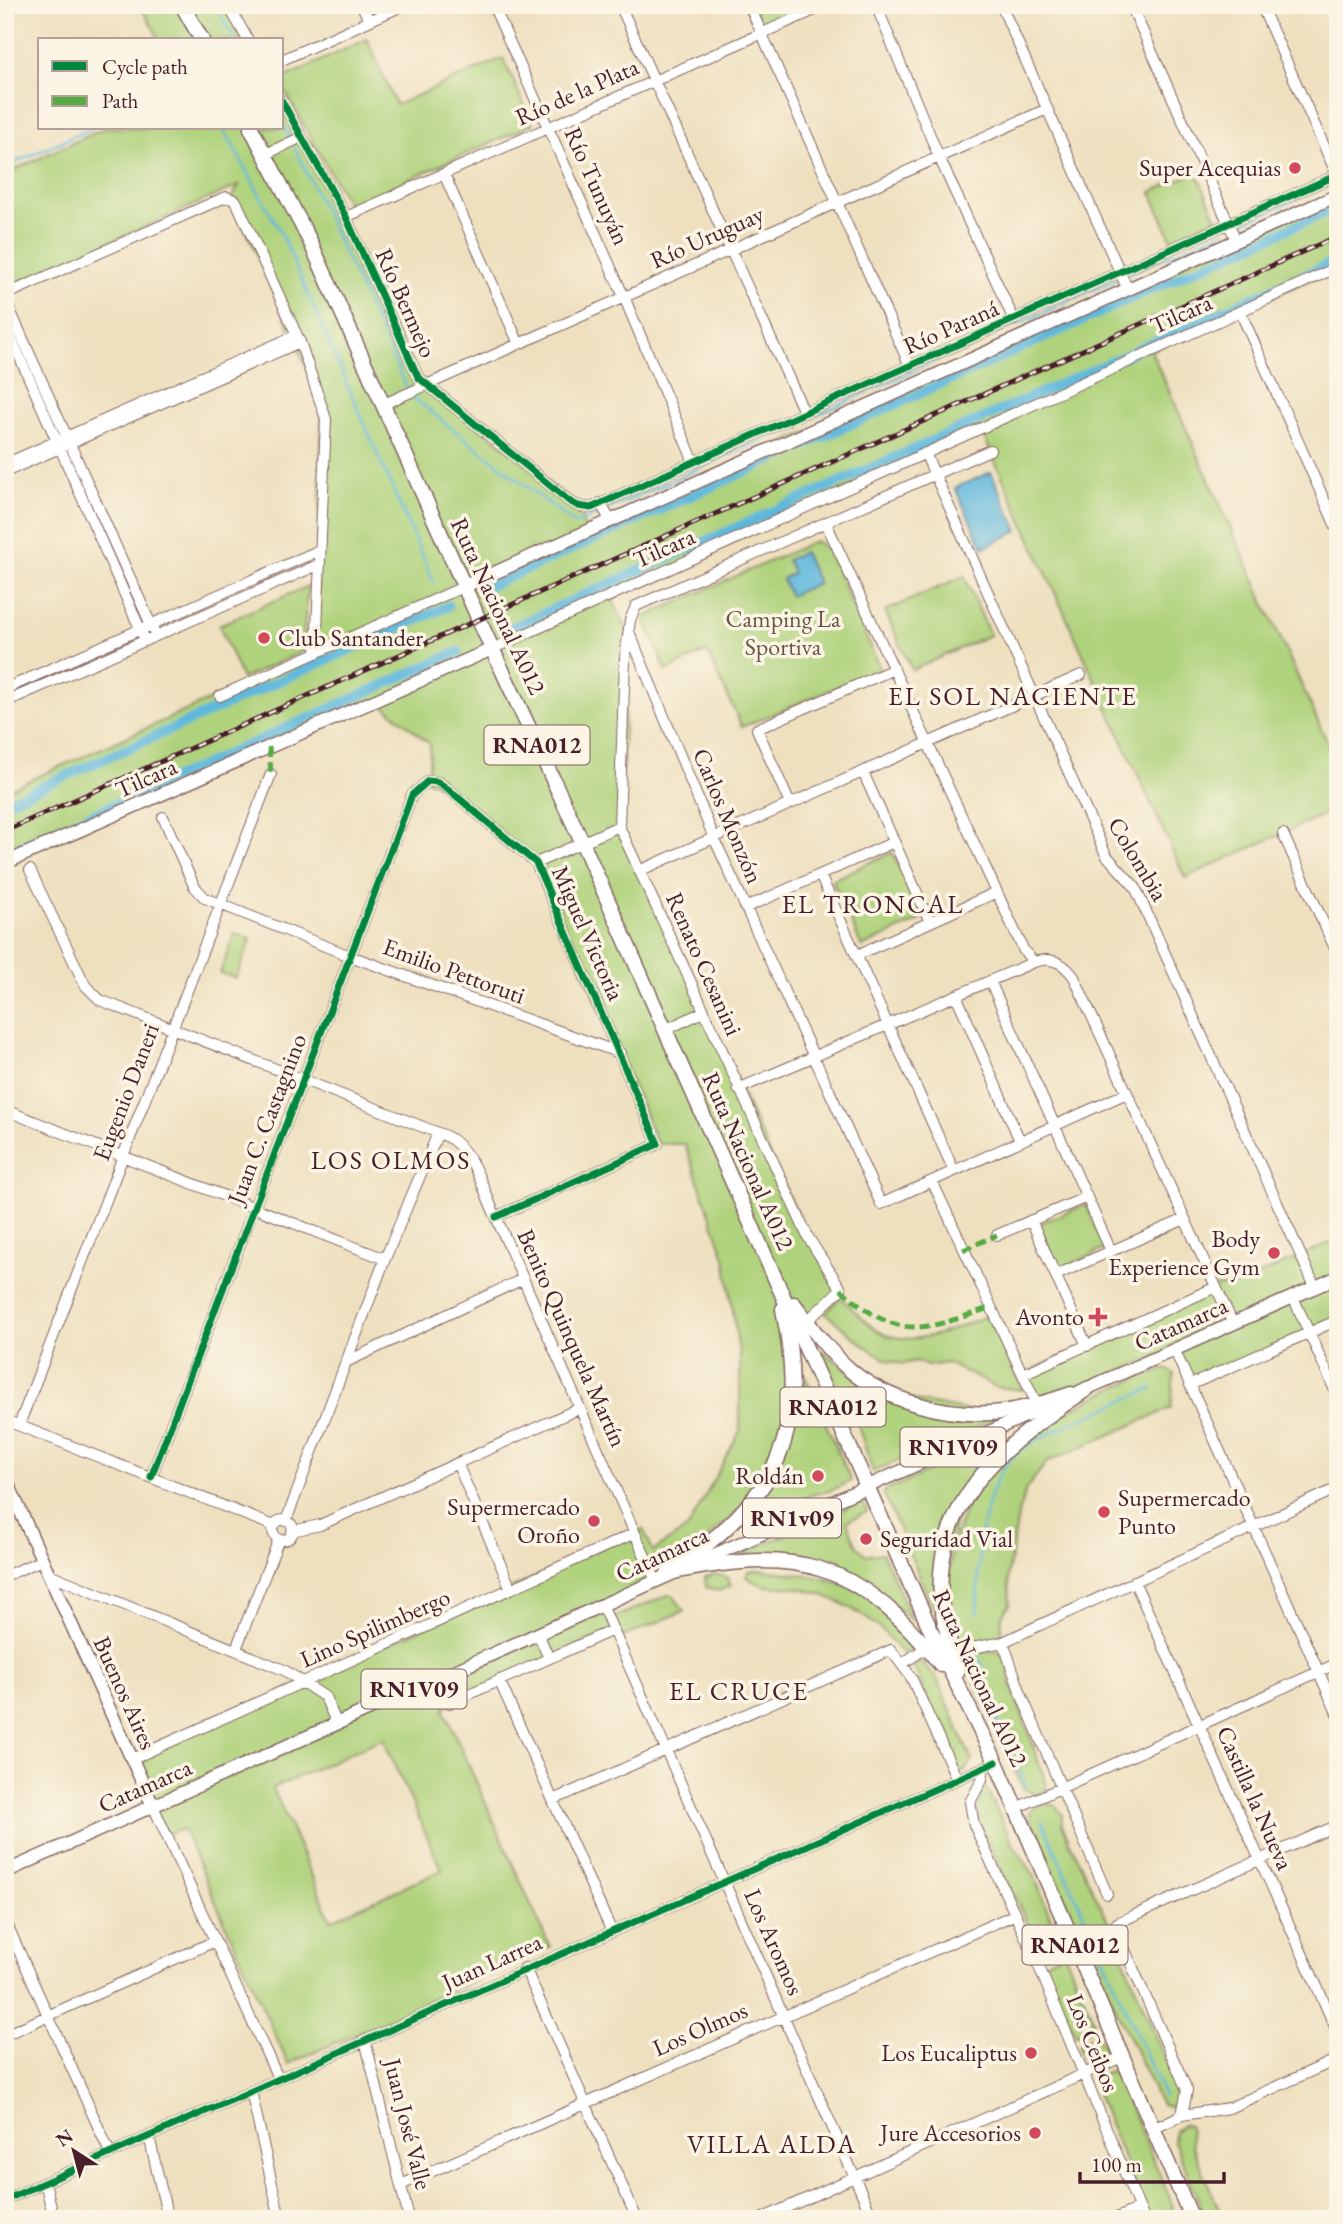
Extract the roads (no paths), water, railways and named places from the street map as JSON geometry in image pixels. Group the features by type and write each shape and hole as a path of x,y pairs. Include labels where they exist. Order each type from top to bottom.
{"highway":[{"path":"182,5 201,38"},
{"name":"Ruta Nacional A012","path":"252,130 310,241 463,587 582,842 778,1283"},
{"path":"778,1283 798,1330 849,1370 890,1394 957,1412 992,1413 1039,1407 1087,1389"},
{"path":"662,1576 717,1538 741,1516 772,1471 792,1411 793,1366 798,1330 778,1283"},
{"name":"Ruta Nacional A012","path":"798,1330 940,1653 961,1690 990,1764 1016,1808 1124,2056 1188,2218"},
{"path":"940,1653 942,1568 958,1508 976,1480 1002,1452 1032,1426 1087,1389"},
{"path":"662,1576 761,1560 820,1568 874,1594 940,1653"}],"main road":[{"path":"463,587 1338,195"},
{"name":"Tilcara","path":"5,863 492,649"},
{"name":"Catamarca","path":"1087,1389 1338,1277"},
{"name":"Catamarca","path":"5,1872 1039,1407"},
{"name":"Buenos Aires","path":"5,1477 153,1806"}],"street":[{"path":"228,5 246,38"},
{"path":"362,5 369,21"},
{"path":"284,59 404,5"},
{"name":"Río Tunuyán","path":"493,5 624,297 694,462"},
{"path":"620,5 804,412"},
{"path":"749,5 909,366"},
{"name":"Río de la Plata","path":"345,217 826,5"},
{"path":"876,5 939,157 1014,320"},
{"path":"1000,5 1127,288"},
{"path":"1131,5 1236,240"},
{"path":"1261,5 1337,176"},
{"name":"Río Bermejo","path":"284,105 345,217 418,377 578,506"},
{"name":"Río Uruguay","path":"384,404 1047,109"},
{"path":"266,154 302,137"},
{"path":"444,174 519,344"},
{"name":"Río Paraná","path":"578,506 591,508 1337,176"},
{"path":"63,443 5,297 220,199 232,198 239,206 299,338 326,419 316,653"},
{"name":"Tilcara","path":"492,649 1338,267"},
{"path":"1240,311 1338,531"},
{"path":"5,324 63,443 146,627 156,636"},
{"path":"5,472 63,443 299,338"},
{"path":"5,464 63,443"},
{"path":"683,563 692,581 990,450"},
{"name":"Colombia","path":"925,453 1106,855 1135,887 1315,1287"},
{"path":"600,503 611,521"},
{"path":"826,523 1024,951 1034,962"},
{"path":"5,689 320,550"},
{"path":"5,702 320,564"},
{"name":"Renato Cesanini","path":"692,581 636,606 630,620 625,659 619,826 808,1237 841,1289 798,1330"},
{"path":"220,696 463,587"},
{"path":"145,640 146,627"},
{"name":"Carlos Monzón","path":"629,633 714,838 881,1204 932,1181"},
{"path":"790,804 757,729 894,668"},
{"path":"639,872 1081,675"},
{"path":"863,772 930,922"},
{"name":"Eugenio Daneri","path":"19,1425 271,774"},
{"name":"Miguel Victoria","path":"428,781 438,782 448,789 536,863 658,1144 496,1217"},
{"name":"Juan C. Castagnino","path":"151,1477 412,794 428,781"},
{"name":"Emilio Pettoruti","path":"163,817 194,886 205,898 220,906 350,957 620,1053"},
{"path":"536,863 619,826"},
{"path":"1283,834 1338,955"},
{"path":"745,908 894,842"},
{"name":"Benito Quinquela Martín","path":"30,870 90,991 107,1004 438,1133 453,1140 465,1152 635,1533 662,1576"},
{"path":"820,875 954,1171"},
{"path":"857,955 997,892"},
{"path":"738,1089 1034,962 1052,960 1061,964 1074,977 1233,1324"},
{"path":"990,981 1111,1251"},
{"path":"956,995 1020,1141"},
{"path":"665,1030 703,1012"},
{"path":"1039,1407 932,1181 1127,1093"},
{"path":"6,1115 123,1157 385,1259"},
{"path":"286,1521 385,1259 438,1133"},
{"path":"997,1235 1087,1197"},
{"path":"1056,1275 1185,1219"},
{"path":"1031,1220 1087,1346"},
{"path":"346,1362 523,1279"},
{"path":"1023,1374 1216,1287"},
{"path":"1293,1297 1338,1397"},
{"path":"1190,1385 1338,1321"},
{"path":"1174,1349 1338,1715"},
{"path":"274,1525 274,1535 279,1539 288,1538 292,1531 320,1525 580,1408"},
{"path":"5,1420 274,1525 286,1521"},
{"path":"457,1464 511,1589"},
{"path":"902,1664 940,1653 1003,1642 1338,1488"},
{"path":"286,1521 292,1531"},
{"name":"Lino Spilimbergo","path":"132,1759 635,1533"},
{"path":"236,1649 279,1539"},
{"path":"5,1576 42,1560"},
{"path":"49,1574 236,1649 305,1682 325,1697 337,1724"},
{"name":"Castilla la Nueva","path":"1135,1581 1338,2033"},
{"name":"Los Aromos","path":"602,1605 873,2219"},
{"path":"449,1703 613,1630"},
{"path":"538,1634 549,1658"},
{"path":"1003,1642 1021,1694 1107,1894"},
{"path":"553,1800 891,1650 911,1677 957,1779"},
{"path":"1016,1808 1338,1663"},
{"path":"499,1680 611,1930"},
{"name":"Juan Larrea","path":"5,2200 990,1764"},
{"name":"Los Ceibos","path":"990,1764 970,1802 974,1825 1037,1962 1144,2219"},
{"name":"Buenos Aires","path":"153,1806 213,1942 278,2078"},
{"path":"1182,2115 1187,2090 1124,1948 1117,1923 1338,1825"},
{"name":"Los Olmos","path":"401,2185 1016,1914"},
{"path":"5,1920 110,2153"},
{"path":"5,2035 213,1942"},
{"path":"1037,1962 1075,1943"},
{"path":"526,1968 637,2219"},
{"name":"Juan José Valle","path":"365,2040 409,2219"},
{"path":"761,2219 1124,2056"},
{"path":"1154,2128 1182,2115 1229,2108 1338,2059"},
{"path":"251,2091 280,2219"},
{"path":"149,2136 168,2219"},
{"path":"45,2182 54,2219"},
{"path":"1115,2219 1139,2208"}],"water":[{"path":"991,472 1018,531 983,548 955,488"},
{"path":"804,552 818,583 790,596 782,579 793,573 787,560"}],"waterway":[{"path":"215,5 234,38"},
{"path":"284,127 290,138"},
{"path":"5,167 88,130"},
{"path":"224,130 283,237 433,581"},
{"path":"295,148 407,388"},
{"path":"1238,225 1333,183"},
{"path":"1120,303 1338,207"},
{"path":"1127,274 1225,231"},
{"path":"1138,349 1338,260"},
{"path":"609,509 1117,279"},
{"path":"485,588 1115,306"},
{"path":"510,628 1133,352"},
{"path":"412,397 575,524 601,513"},
{"path":"5,803 448,606"},
{"path":"5,853 458,652"},
{"path":"977,1613 980,1552 986,1511 992,1491 1012,1457 1056,1430 1153,1388"},
{"path":"980,1659 998,1721 1026,1786"},
{"path":"1042,1821 1164,2096"}],"railway":[{"path":"5,831 1338,236"}],"place":[{"name":"Super Acequias","path":"1295,168"},
{"name":"Club Santander","path":"264,638"},
{"name":"Body Experience Gym","path":"1274,1253"},
{"name":"Avonto","path":"1098,1317"},
{"name":"Roldán","path":"818,1476"},
{"name":"Supermercado Punto","path":"1104,1512"},
{"name":"Supermercado Oroño","path":"594,1521"},
{"name":"Seguridad Vial","path":"866,1539"},
{"name":"Los Eucaliptus","path":"1031,2053"},
{"name":"Jure Accesorios","path":"1035,2133"}],"district":[{"name":"EL SOL NACIENTE","path":"1013,696"},
{"name":"EL TRONCAL","path":"873,904"},
{"name":"LOS OLMOS","path":"391,1160"},
{"name":"EL CRUCE","path":"739,1691"},
{"name":"VILLA ALDA","path":"772,2144"}],"park label":[{"name":"Camping La Sportiva","path":"783,633"}]}
